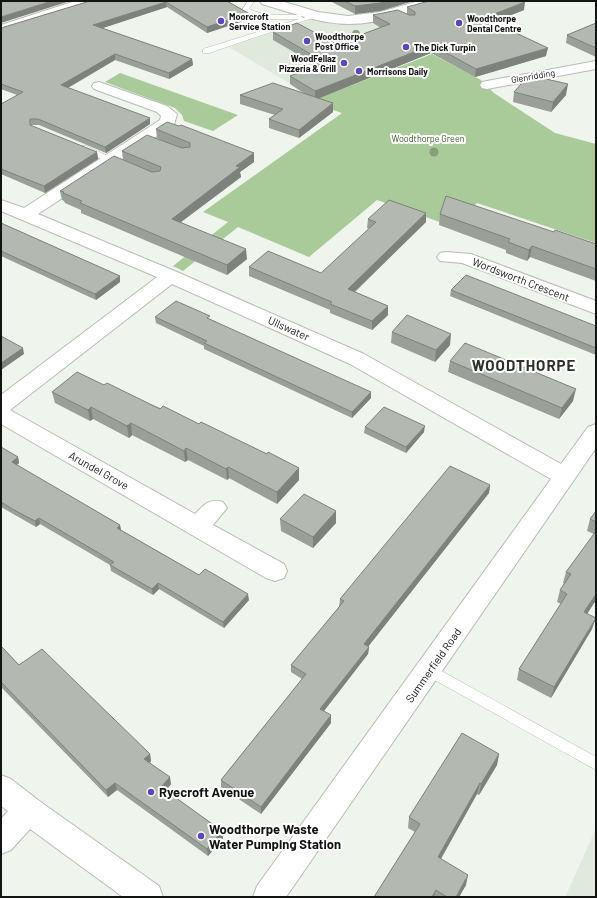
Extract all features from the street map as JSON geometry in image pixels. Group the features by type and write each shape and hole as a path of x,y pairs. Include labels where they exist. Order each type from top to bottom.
{"street":[{"path":"1,29 89,1"},
{"path":"267,1 314,16 347,20 398,14 434,1"},
{"name":"Glenridding","path":"487,85 596,65"},
{"path":"579,68 596,80"},
{"path":"25,215 118,163 148,139 175,125 169,114 162,109 99,86"},
{"name":"Ullswater","path":"1,205 170,276 356,359 528,457 565,476"},
{"name":"Wordsworth Crescent","path":"446,257 465,258 596,308"},
{"path":"1,406 170,276"},
{"name":"Arundel Grove","path":"1,414 275,571"},
{"name":"Summerfield Road","path":"268,897 596,432"},
{"path":"198,526 215,508"},
{"path":"1,788 28,810 148,897"},
{"path":"1,840 28,810"}],"lane":[{"path":"252,1 245,10 264,17 314,16"},
{"path":"206,51 314,16"},
{"path":"77,146 118,163"},
{"path":"429,670 596,764"}],"shaded area":[{"path":"412,13 315,99 229,47 309,20 380,19"},
{"path":"596,829 596,897 565,897"}],"green space":[{"name":"Woodthorpe Green","path":"432,54 481,80 494,93 555,133 596,144 596,243 477,203 454,227 377,200 309,257 238,227 183,271 173,266 228,222 203,212 342,113 309,102"},
{"path":"120,73 238,115 213,131 184,121 182,115 175,108 105,82"}],"building":[{"path":"1,1 52,1 1,17"},
{"path":"90,1 227,1 248,13 207,27 166,2 93,25 192,59 169,73 115,54 61,85 150,118 105,147 38,119 30,119 30,125 97,152 44,186 1,169 1,104 23,92 1,84 1,28"},
{"path":"345,1 386,1 355,6"},
{"path":"429,1 524,1 525,2 484,18 548,48 476,69 432,45 315,91 290,76 326,63 273,32 297,23 336,44 390,24 373,15 398,10 409,15 415,15 415,12 407,7"},
{"path":"596,23 596,48 567,35"},
{"path":"529,75 568,84 553,102 514,92"},
{"path":"273,83 333,103 299,130 269,119 283,109 240,95"},
{"path":"167,122 179,126 181,125 254,153 236,166 240,167 172,219 246,249 227,265 80,203 82,201 60,191 114,156 152,172 160,171 161,167 122,151 147,135 182,148 190,147 190,143 156,129"},
{"path":"446,196 554,232 555,230 596,244 596,269 532,246 529,250 508,242 510,239 440,214"},
{"path":"389,200 426,213 348,289 388,306 372,321 330,304 332,302 249,267 268,251 321,273 376,222 368,219"},
{"path":"1,223 120,276 95,294 1,251"},
{"path":"466,275 596,326 596,348 451,290"},
{"path":"176,301 210,316 207,318 371,392 352,412 204,343 207,341 155,317"},
{"path":"407,315 451,334 436,350 392,332"},
{"path":"1,336 23,348 1,363"},
{"path":"465,343 576,389 562,408 450,361"},
{"path":"77,372 104,385 107,383 160,409 163,406 199,424 201,422 267,454 268,452 299,468 277,492 228,467 226,469 186,448 184,451 131,423 127,426 91,407 88,410 52,392"},
{"path":"384,407 425,426 406,447 365,427"},
{"path":"1,447 18,457 12,462 120,525 117,528 199,575 205,569 248,594 223,622 158,583 152,589 110,565 114,562 39,518 35,521 14,510 1,502"},
{"path":"450,466 490,485 364,644 369,647 320,709 331,715 261,807 221,780 306,674 291,665 344,601 340,599"},
{"path":"304,494 336,511 313,537 280,519"},
{"path":"596,511 596,522 590,519"},
{"path":"596,531 596,594 584,612 596,618 554,687 519,669 567,594 560,590 571,574 566,572"},
{"path":"1,646 19,665 42,649 150,754 144,759 170,777 161,787 222,831 207,849 115,783 106,790 1,682"},
{"path":"462,733 499,754 481,784 480,783 438,857 468,875 456,897 447,897 436,890 432,897 374,897 420,824 409,817"}],"place":[{"name":"Moorcroft Service Station","path":"221,21"},
{"name":"Woodthorpe Dental Centre","path":"459,23"},
{"name":"Woodthorpe Post Office","path":"307,41"},
{"name":"The Dick Turpin","path":"406,47"},
{"name":"WoodFellaz Pizzeria & Grill","path":"344,63"},
{"name":"Morrisons Daily","path":"359,71"},
{"name":"Ryecroft Avenue","path":"151,792"},
{"name":"Woodthorpe Waste Water Pumping Station","path":"201,836"}],"district":[{"name":"WOODTHORPE","path":"524,365"}]}
